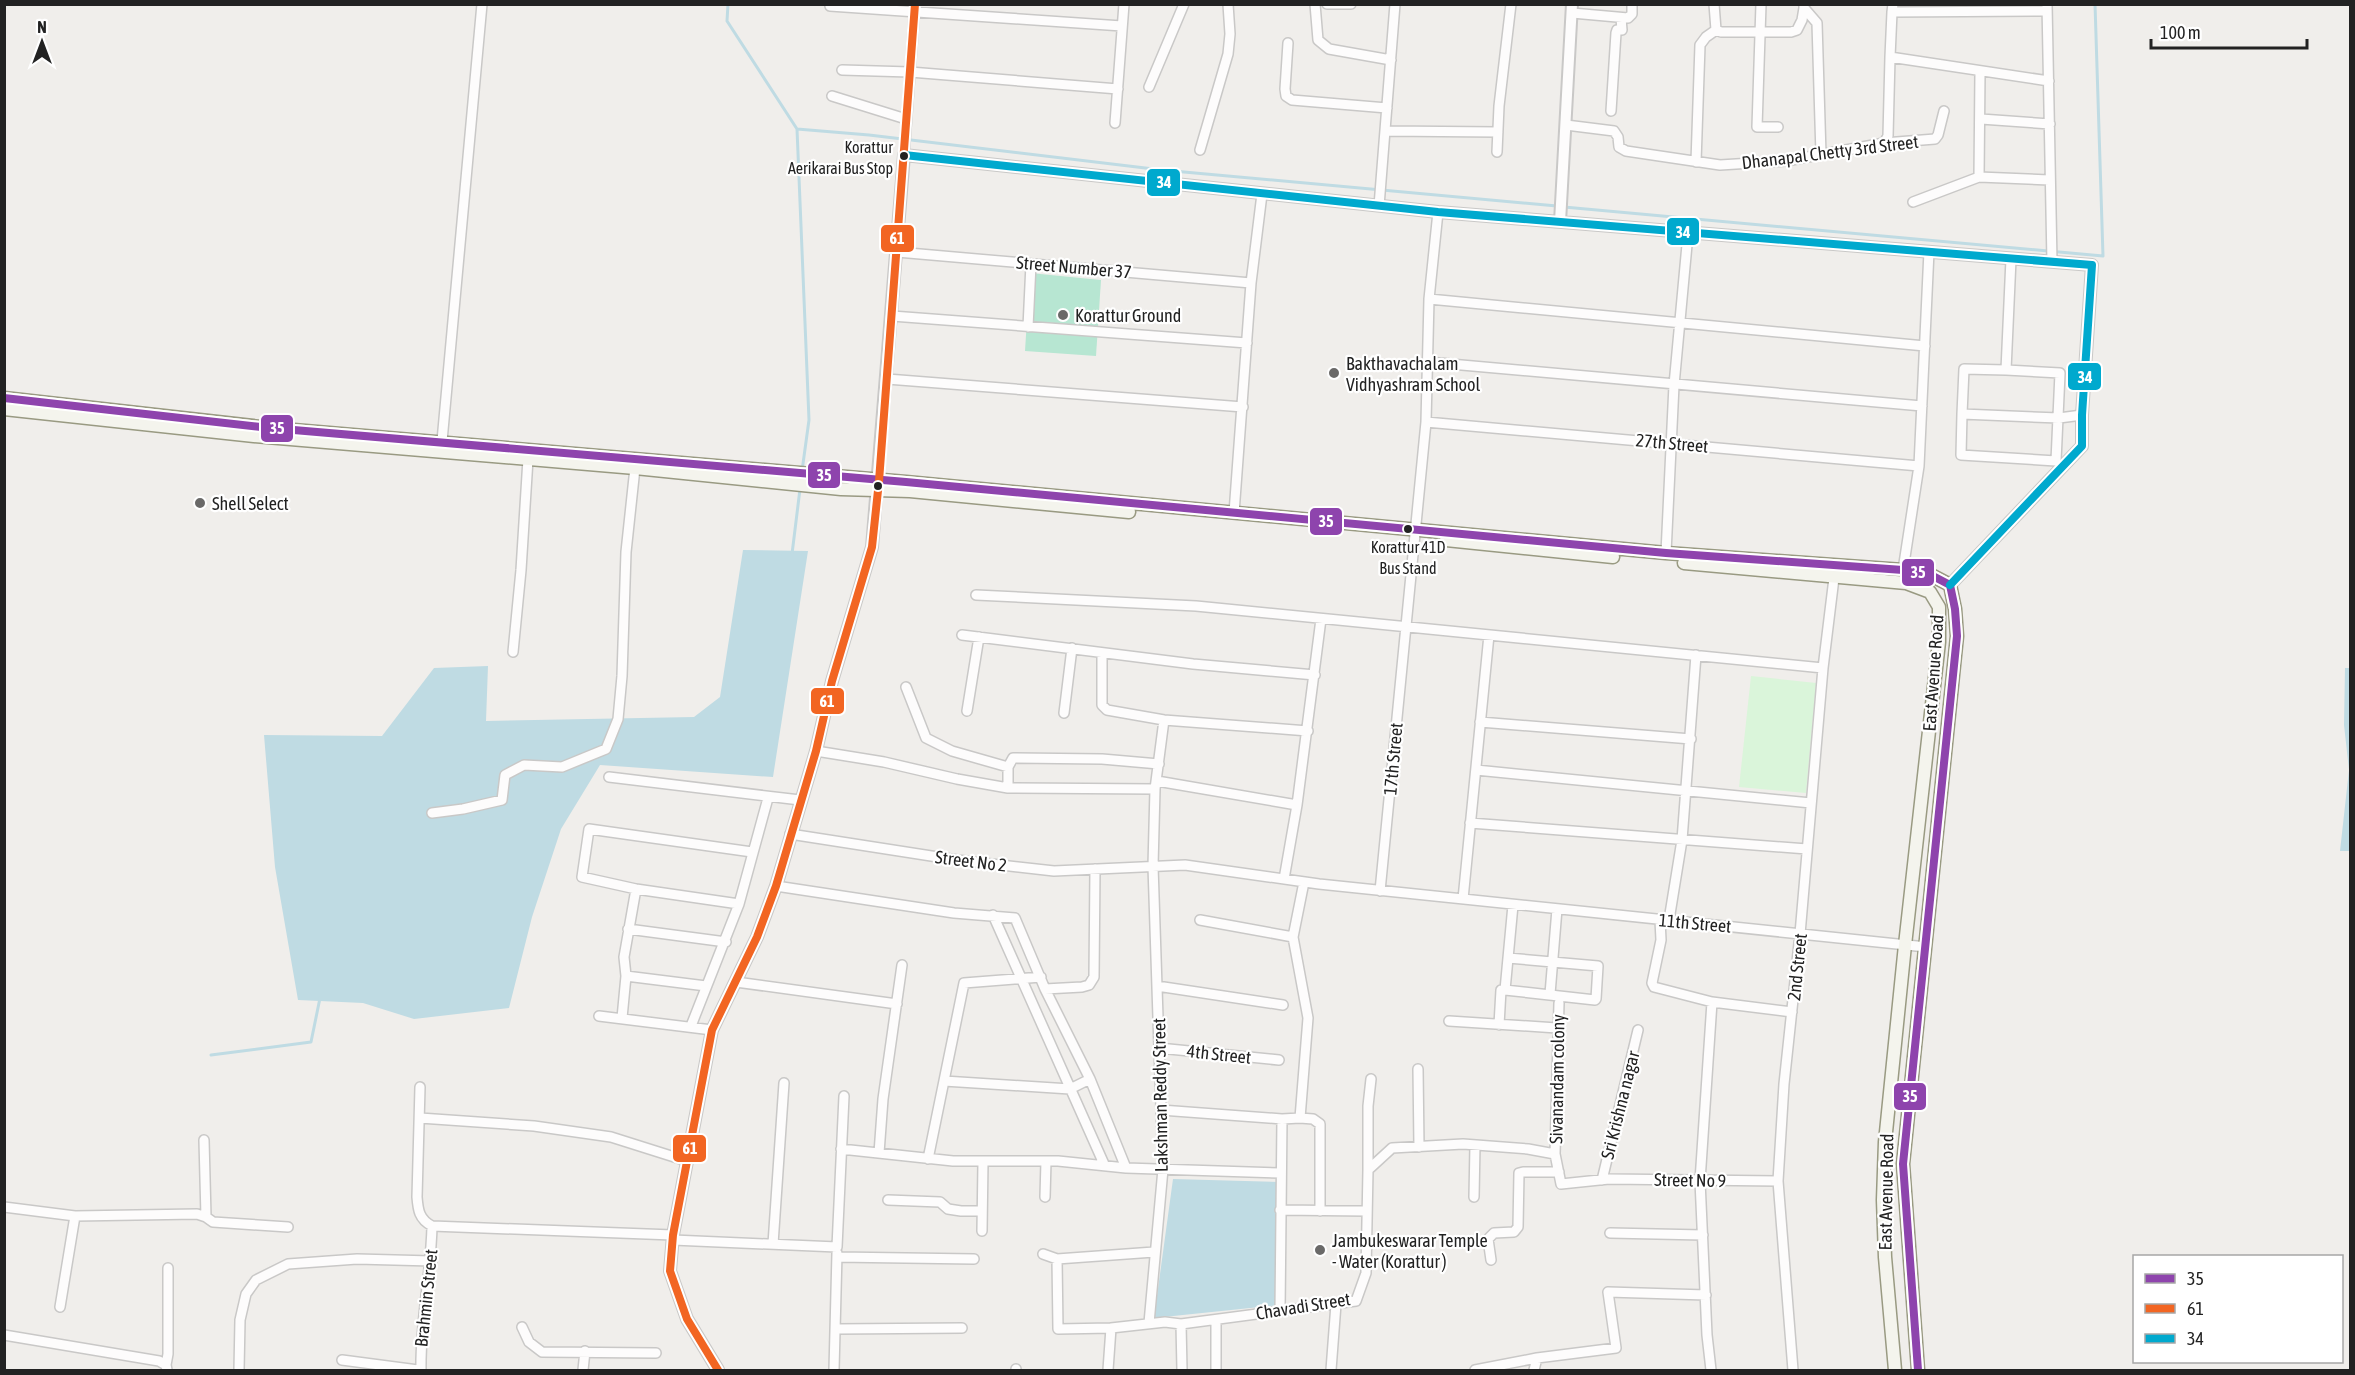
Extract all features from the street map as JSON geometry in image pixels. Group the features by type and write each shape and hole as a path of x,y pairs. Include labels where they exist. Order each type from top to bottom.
{"main road":[{"path":"4,398 441,447 777,477"},
{"path":"4,409 254,436 441,447 528,459 777,477"},
{"name":"East Avenue Road","path":"777,477 1234,513 1415,533 1524,549 1834,571 1903,570 1931,575 1950,585 1955,609 1956,644 1903,1164 1918,1371"},
{"name":"East Avenue Road","path":"879,486 910,491 1666,553 1834,571 1906,583 1930,592 1939,607 1939,642 1885,1142 1883,1200 1885,1257 1895,1371"},
{"path":"1939,642 1956,644"}],"street":[{"path":"441,447 482,4"},
{"path":"1115,123 1124,4"},
{"path":"1149,87 1184,4"},
{"path":"1200,150 1228,54 1230,34 1228,4"},
{"path":"1315,4 1318,40 1329,49 1391,60"},
{"path":"1327,4 1351,4"},
{"path":"1380,196 1395,4"},
{"path":"1497,152 1498,106 1510,4"},
{"path":"1560,222 1572,9 1628,18 1632,14 1632,4"},
{"path":"1714,4 1716,30"},
{"path":"1761,4 1757,127 1778,127"},
{"path":"830,6 914,8 1122,26"},
{"path":"1696,162 1700,45 1716,30 1759,33 1797,30 1802,20 1804,6"},
{"path":"1804,6 1817,23 1821,155"},
{"path":"718,1371 687,1318 670,1271 673,1238 712,1029 757,936 776,886 816,751 832,681 873,547 914,8"},
{"path":"1884,143 1888,136 1893,8 2047,8 2052,262"},
{"path":"1611,111 1616,33 1617,30 1622,30 1621,18"},
{"path":"1288,43 1286,96 1293,100 1387,108"},
{"path":"1890,57 2049,81"},
{"path":"842,69 910,72 1118,89"},
{"path":"1979,177 1980,72"},
{"path":"832,96 906,116"},
{"name":"Dhanapal Chetty 3rd Street","path":"1566,125 1614,131 1618,137 1619,147 1626,151 1720,165 1786,161 1884,143 1935,139 1944,111"},
{"path":"1981,119 2050,124"},
{"path":"1384,131 1498,132"},
{"path":"904,150 1262,194 1380,196 1438,212 2092,265 2082,446 1950,585"},
{"path":"1913,202 1979,177 2049,180"},
{"path":"1234,513 1251,283 1262,194"},
{"name":"17th Street","path":"1380,891 1426,422 1429,298 1438,212"},
{"path":"1666,553 1674,385 1688,234"},
{"path":"1903,570 1919,466 1929,251"},
{"name":"Street Number 37","path":"897,252 1251,283"},
{"path":"2006,370 2011,259"},
{"path":"1028,327 1032,264"},
{"path":"1429,298 1925,346"},
{"path":"892,316 1247,343"},
{"path":"1428,362 1922,406"},
{"path":"1964,369 2060,373 2056,461 1961,455 1962,414 1964,369"},
{"path":"887,379 1243,407"},
{"path":"1962,414 2059,418 2082,415"},
{"name":"27th Street","path":"1426,422 1919,466"},
{"path":"513,652 528,459"},
{"path":"432,813 502,800 505,775 524,765 562,766 606,749 618,719 622,676 626,552 635,468"},
{"name":"2nd Street","path":"1793,1371 1778,1181 1784,1084 1834,571"},
{"path":"975,595 1196,606 1823,668"},
{"path":"1284,879 1308,731 1321,619"},
{"path":"962,635 1102,653 1315,675"},
{"path":"1463,899 1489,635"},
{"path":"967,711 979,637"},
{"path":"1065,713 1072,648"},
{"path":"1102,653 1101,696 1107,710 1164,720 1308,731"},
{"path":"1696,655 1682,840 1652,983 1655,989 1713,1002 1792,1012"},
{"path":"906,687 926,738 952,751 1008,767"},
{"name":"Lakshman Reddy Street","path":"1149,1323 1163,1169 1153,866 1156,785 1164,720"},
{"path":"1480,722 1691,740"},
{"path":"816,751 884,762 1008,788 1156,785 1297,805"},
{"path":"1008,788 1008,767 1013,758 1102,759 1159,764"},
{"path":"1476,771 1811,803"},
{"path":"609,777 768,798 800,800"},
{"path":"691,1026 726,942 739,904 768,798"},
{"path":"1470,823 1807,849"},
{"path":"739,904 636,889 582,877 589,829 752,852"},
{"name":"Street No 2","path":"790,834 968,861 1054,871 1185,865 1304,882"},
{"path":"1045,989 1082,987 1089,985 1094,977 1095,869"},
{"path":"1300,1118 1308,1018 1293,937 1304,882"},
{"name":"11th Street","path":"1304,882 1926,947"},
{"path":"776,886 954,913 1016,918 1045,989 1089,1079 1126,1168"},
{"path":"622,1018 626,976 624,957 636,889"},
{"path":"1508,958 1599,968 1595,1000 1505,990 1508,958 1513,905"},
{"path":"1550,994 1557,909"},
{"path":"993,915 1104,1164"},
{"path":"1200,920 1293,937"},
{"path":"628,929 726,942"},
{"path":"879,1153 883,1099 902,965"},
{"path":"626,976 706,986"},
{"path":"928,1159 964,983 1041,977"},
{"path":"736,982 897,1004"},
{"path":"1157,986 1283,1005"},
{"path":"1499,1025 1501,990"},
{"path":"1711,1371 1700,1180 1713,1002"},
{"name":"Sivanandam colony","path":"1558,1004 1555,1154 1558,1172"},
{"path":"599,1016 712,1029"},
{"path":"1449,1021 1557,1028"},
{"name":"Sri Krishna nagar","path":"1602,1180 1638,1030"},
{"name":"4th Street","path":"1159,1048 1279,1060"},
{"path":"1418,1069 1419,1147"},
{"name":"Chavadi Street","path":"1057,1259 1058,1329 1111,1328 1165,1322 1181,1324 1356,1301 1366,1273 1368,1106 1371,1078"},
{"path":"944,1081 1070,1089 1089,1079"},
{"path":"773,1244 784,1083"},
{"path":"420,1087 417,1157 418,1211 424,1222 432,1226 673,1238 773,1244 837,1252 974,1258"},
{"path":"834,1371 844,1096"},
{"path":"1161,1110 1282,1119 1313,1119 1320,1124 1320,1210"},
{"path":"420,1118 534,1126 611,1137 687,1161"},
{"path":"1281,1311 1282,1119"},
{"path":"204,1140 206,1217"},
{"path":"1474,1197 1475,1145"},
{"path":"1368,1170 1392,1148 1475,1145 1528,1149 1555,1154"},
{"path":"841,1149 928,1159 983,1162 1046,1161 1104,1164 1126,1168 1280,1173"},
{"path":"1045,1197 1046,1161"},
{"path":"982,1231 983,1162"},
{"path":"1491,1260 1488,1239 1494,1233 1514,1232 1518,1227 1519,1173 1558,1172"},
{"name":"Street No 9","path":"1558,1172 1561,1184 1602,1180 1778,1181"},
{"path":"888,1200 940,1202 948,1209 982,1211"},
{"path":"4,1207 75,1216 197,1214 213,1222 288,1227"},
{"path":"1280,1210 1367,1210"},
{"path":"60,1307 75,1216"},
{"name":"Brahmin Street","path":"420,1371 432,1261 432,1226"},
{"path":"1610,1233 1703,1235"},
{"path":"1043,1254 1057,1259 1154,1252"},
{"path":"239,1371 240,1320 246,1294 256,1280 288,1264 357,1259 432,1261"},
{"path":"166,1368 168,1268"},
{"path":"1475,1371 1537,1358 1616,1348 1608,1292 1706,1295"},
{"path":"1331,1371 1336,1304"},
{"path":"1216,1320 1216,1371"},
{"path":"1181,1324 1182,1371"},
{"path":"522,1327 529,1342 542,1352 656,1353"},
{"path":"837,1329 962,1328"},
{"path":"1108,1371 1111,1328"},
{"path":"4,1335 159,1361 166,1368"},
{"path":"583,1371 585,1351"},
{"path":"1534,1371 1537,1358"},
{"path":"342,1360 420,1371"}],"green space":[{"name":"Korattur Ground","path":"1030,273 1101,280 1096,356 1025,351"},
{"path":"1751,676 1816,683 1806,793 1739,787"}],"water":[{"path":"743,550 808,551 773,777 600,765 561,829 532,917 509,1008 414,1019 363,1003 298,1000 275,867 264,735 382,736 434,668 488,666 486,721 694,717 720,697"},
{"path":"2345,668 2350,668 2350,851 2340,851 2349,770 2344,725"},
{"path":"1173,1179 1281,1182 1280,1305 1154,1318"}],"waterway":[{"path":"728,4 727,21 797,129 809,420 802,471"},
{"path":"1564,207 2103,256 2095,4"},
{"path":"797,129 869,135 1162,170 1557,206"},
{"path":"792,554 800,489"},
{"path":"211,1055 311,1042 320,998"}],"transit line":[{"name":"61","path":"718,1370 687,1319 670,1271 673,1235 712,1030 757,937 776,886 816,751 832,681 872,547 915,4"},
{"name":"34","path":"904,155 1438,212 2092,265 2082,446 1950,585"},
{"name":"35","path":"4,398 270,428 906,482 1666,553 1903,570 1931,575 1950,585 1957,636 1903,1164 1918,1370"}],"place":[{"name":"Korattur Aerikarai Bus Stop","path":"904,156"},
{"name":"Korattur Ground","path":"1063,315"},
{"name":"Bakthavachalam Vidhyashram School","path":"1334,373"},
{"name":"Shell Select","path":"200,503"},
{"name":"Korattur 41D Bus Stand","path":"1408,529"},
{"name":"Jambukeswarar Temple - Water (Korattur )","path":"1320,1250"}]}
